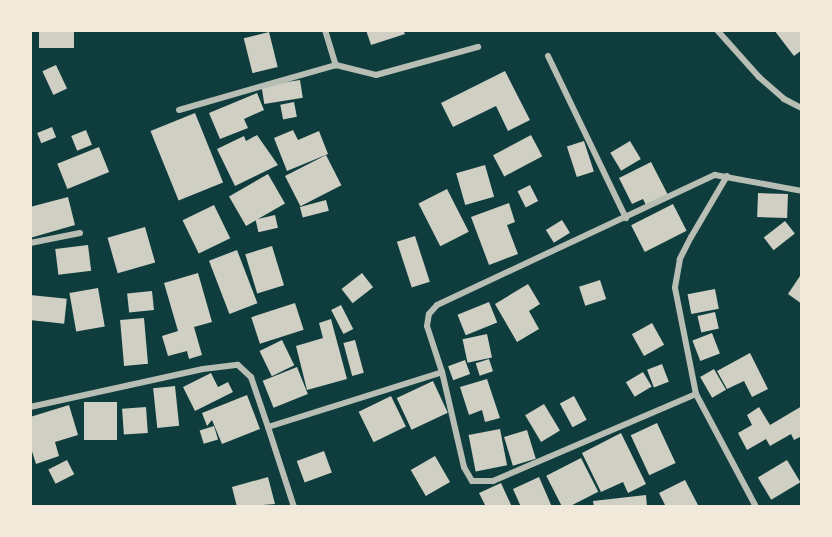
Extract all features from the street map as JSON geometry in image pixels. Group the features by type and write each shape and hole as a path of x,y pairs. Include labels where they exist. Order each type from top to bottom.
{"street":[{"path":"325,30 336,65"},
{"path":"717,30 759,77 784,99 802,108"},
{"path":"178,110 336,65 376,75 478,47"},
{"path":"548,56 626,218"},
{"path":"696,394 493,481 472,481 464,467 442,372 427,326 429,314 437,305 715,175 802,191"},
{"path":"727,176 680,259 675,288 696,394 756,507"},
{"path":"30,243 80,233"},
{"path":"30,407 203,369 238,365 251,377 294,507"},
{"path":"268,427 442,372"}],"building":[{"path":"39,30 74,30 74,48 39,48"},
{"path":"366,30 403,30 405,34 371,45"},
{"path":"774,30 802,30 802,50 794,56"},
{"path":"269,32 278,67 252,73 244,38"},
{"path":"56,65 67,89 53,95 42,71"},
{"path":"505,71 530,120 508,131 496,106 453,127 441,103"},
{"path":"300,80 303,98 264,104 261,86"},
{"path":"257,93 264,110 244,119 248,128 220,139 209,113"},
{"path":"294,102 297,117 283,119 280,105"},
{"path":"195,113 223,183 179,201 150,131"},
{"path":"52,127 56,137 41,143 37,133"},
{"path":"86,130 92,145 77,151 71,136"},
{"path":"293,130 298,140 319,131 328,154 287,171 274,138"},
{"path":"257,135 278,165 235,186 217,149 244,136 246,141"},
{"path":"531,135 542,156 504,176 493,155"},
{"path":"584,141 594,171 577,177 567,147"},
{"path":"630,141 641,159 621,171 610,153"},
{"path":"99,147 109,172 67,189 57,164"},
{"path":"326,155 341,185 300,206 285,176"},
{"path":"651,162 668,195 646,205 643,199 632,204 619,178"},
{"path":"485,165 494,197 465,205 456,173"},
{"path":"268,174 285,203 246,226 229,197"},
{"path":"530,185 538,201 526,207 518,191"},
{"path":"447,189 469,232 440,246 418,204"},
{"path":"758,193 788,194 787,218 757,217"},
{"path":"68,197 75,225 30,238 30,207"},
{"path":"326,200 329,211 303,218 300,207"},
{"path":"509,203 515,222 507,225 518,254 489,265 471,217"},
{"path":"673,204 687,231 645,252 631,225"},
{"path":"214,205 230,238 199,254 183,220"},
{"path":"275,215 278,228 258,232 256,219"},
{"path":"562,220 570,233 554,243 546,230"},
{"path":"785,221 795,234 774,250 764,238"},
{"path":"145,227 155,263 118,273 108,238"},
{"path":"415,236 430,282 412,288 397,242"},
{"path":"88,245 91,271 58,275 55,249"},
{"path":"272,246 284,285 257,293 245,254"},
{"path":"237,250 257,303 229,314 209,261"},
{"path":"198,273 212,322 194,327 202,355 189,359 187,351 168,356 162,336 178,331 164,283"},
{"path":"362,273 373,287 353,303 342,289"},
{"path":"802,273 802,304 788,294"},
{"path":"600,280 606,299 585,306 579,287"},
{"path":"528,284 540,304 529,311 539,329 517,342 495,304"},
{"path":"98,288 105,326 76,331 69,293"},
{"path":"715,289 719,309 691,314 688,294"},
{"path":"152,291 154,310 129,313 127,294"},
{"path":"30,295 67,299 64,324 30,320"},
{"path":"489,302 497,322 466,335 457,315"},
{"path":"295,303 304,330 260,344 251,317"},
{"path":"341,305 353,329 343,334 331,310"},
{"path":"715,312 719,329 701,333 697,316"},
{"path":"144,318 148,364 124,366 120,320"},
{"path":"331,319 347,379 307,390 296,346 323,338 319,323"},
{"path":"652,323 664,345 644,356 632,334"},
{"path":"712,333 720,354 700,361 692,341"},
{"path":"487,334 492,357 468,363 463,339"},
{"path":"282,340 294,365 272,376 260,351"},
{"path":"355,340 364,373 352,376 343,343"},
{"path":"750,353 768,389 752,397 744,381 727,389 717,371"},
{"path":"489,359 493,371 480,376 476,363"},
{"path":"465,360 470,374 453,380 448,366"},
{"path":"662,364 669,382 654,387 647,370"},
{"path":"297,367 308,394 274,408 263,381"},
{"path":"714,369 726,390 712,398 700,377"},
{"path":"643,372 652,387 635,397 626,382"},
{"path":"211,373 218,387 228,382 233,392 195,411 183,387"},
{"path":"487,379 500,418 485,422 482,410 469,415 460,387"},
{"path":"433,381 448,413 412,430 397,398"},
{"path":"175,386 179,426 157,428 153,388"},
{"path":"247,395 260,429 222,444 212,420 207,426 202,413"},
{"path":"391,396 406,427 374,442 359,412"},
{"path":"574,396 587,420 573,427 560,404"},
{"path":"84,402 117,402 117,440 84,440"},
{"path":"544,404 560,431 541,442 525,415"},
{"path":"69,405 78,435 55,442 59,456 36,464 30,445 30,417"},
{"path":"802,406 802,436 794,440 791,434 770,446 766,439 747,450 738,433 752,425 747,415 759,407 770,425"},
{"path":"146,407 148,433 124,435 122,409"},
{"path":"657,423 676,463 649,475 631,435"},
{"path":"214,426 218,439 204,444 200,430"},
{"path":"500,429 507,465 476,471 469,435"},
{"path":"527,430 536,459 513,466 504,437"},
{"path":"621,433 646,484 628,493 623,482 601,492 582,453"},
{"path":"324,451 332,473 305,483 297,461"},
{"path":"435,456 450,482 426,496 411,470"},
{"path":"581,458 598,492 569,507 562,507 546,476"},
{"path":"67,460 74,474 56,484 48,470"},
{"path":"787,460 800,482 771,500 758,478"},
{"path":"268,477 275,504 237,507 232,487"},
{"path":"539,477 552,507 521,507 513,489"},
{"path":"685,480 699,507 666,507 659,493"},
{"path":"501,483 512,507 486,507 479,493"},
{"path":"646,495 647,507 594,507 593,501"}]}
